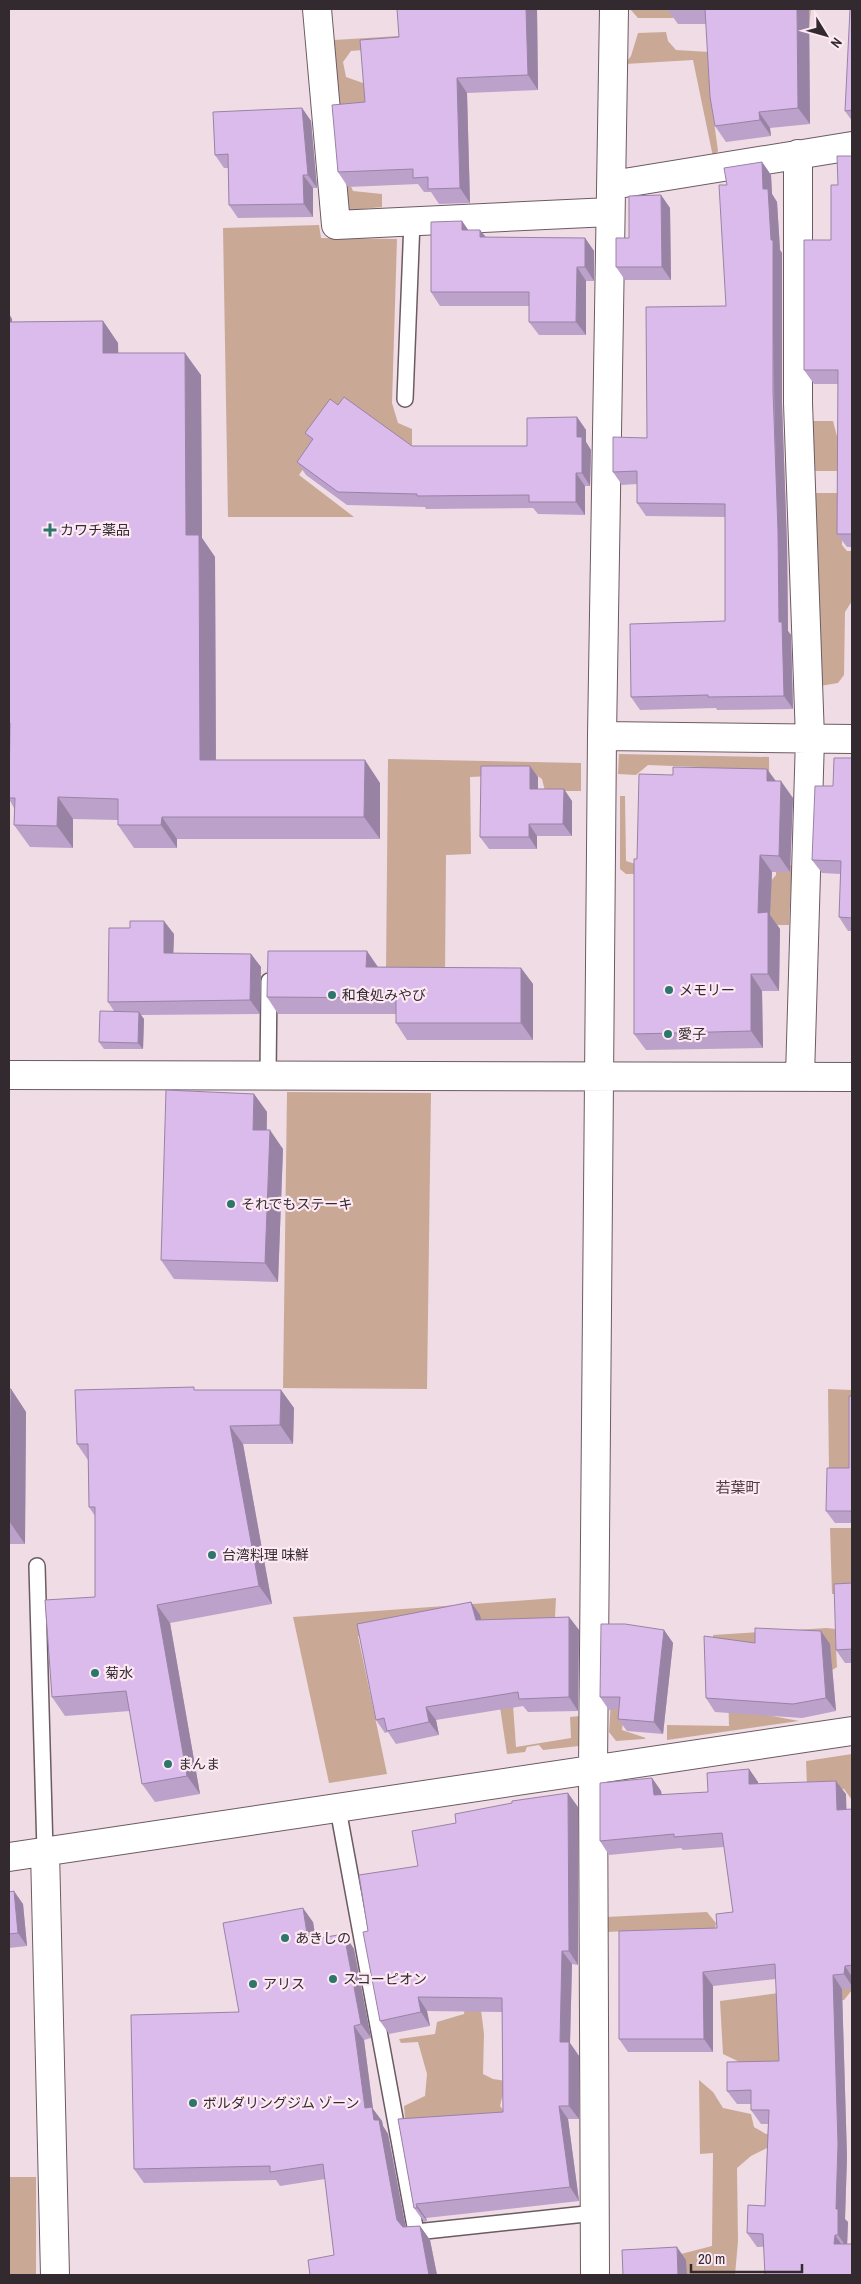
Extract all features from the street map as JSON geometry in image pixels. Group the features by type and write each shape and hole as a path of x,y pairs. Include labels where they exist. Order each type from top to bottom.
{"street":[{"path":"317,9 336,225 610,212"},
{"path":"595,2275 592,1768 602,736 614,9"},
{"path":"612,185 852,146"},
{"path":"798,154 798,402 810,738 800,1076"},
{"path":"602,736 852,739"},
{"path":"9,1075 852,1077"},
{"path":"9,1857 338,1809 592,1768 852,1730"},
{"path":"45,1851 55,2275"}],"lane":[{"path":"404,399 412,221"},
{"path":"268,1076 270,962"},
{"path":"37,1566 45,1851"},
{"path":"338,1809 416,2232 595,2213"}],"shaded area":[{"path":"630,9 674,9 673,18 638,18"},
{"path":"794,9 811,9 809,27 800,56 710,92 718,151 713,157 693,60 625,64 631,56 638,33 666,32 668,41 676,50 726,53"},
{"path":"415,35 445,43 351,51 343,62 346,77 363,83 369,92 349,182 353,191 382,194 382,207 342,211 334,40"},
{"path":"319,225 321,238 397,239 392,403 398,423 412,429 412,467 345,409 299,475 354,517 228,517 223,228"},
{"path":"812,421 833,421 840,448 852,471 843,499 842,545 847,551 852,551 852,601 845,612 844,675 838,683 820,686 814,493 842,493 841,471 814,471"},
{"path":"619,754 769,757 770,882 776,875 776,866 792,865 789,925 700,925 698,873 626,874 620,869 620,796 625,796 626,861 642,866 700,782 699,767 648,765 636,775 618,774"},
{"path":"388,759 581,763 581,791 545,791 542,779 535,774 470,777 471,854 446,855 445,974 386,973"},
{"path":"287,1092 431,1093 427,1389 283,1388"},
{"path":"828,1389 852,1390 852,1468 848,1471 829,1470"},
{"path":"830,1528 852,1528 852,1593 832,1594"},
{"path":"556,1598 555,1617 518,1624 425,1625 358,1636 387,1774 329,1783 293,1617"},
{"path":"835,1629 837,1667 762,1714 799,1721 667,1740 667,1725 729,1726 728,1682 714,1671 713,1635"},
{"path":"613,1670 628,1682 622,1730 646,1738 644,1739 616,1741 609,1732"},
{"path":"513,1705 516,1747 571,1738 570,1717 579,1716 579,1746 543,1750 539,1745 527,1747 525,1752 507,1754 500,1707"},
{"path":"852,1754 852,1800 844,1789 807,1786 806,1761"},
{"path":"852,1800 852,1990 844,2000 801,2002 786,2067 750,2067 723,2054 720,2001 836,1985 851,1884"},
{"path":"707,1912 716,1923 713,1945 692,1933 668,1929 607,1932 606,1917"},
{"path":"480,2002 484,2034 483,2074 493,2079 506,2081 500,2106 518,2127 406,2130 404,2106 425,2096 427,2074 418,2042 401,2043 399,2039 435,2034 437,2022 464,2014 465,2006"},
{"path":"699,2080 713,2092 723,2108 751,2114 754,2127 766,2134 805,2129 751,2156 737,2168 738,2241 735,2275 677,2275 677,2255 712,2246 713,2153 700,2154"},
{"path":"9,2177 36,2177 36,2275 9,2275"}],"building":[{"path":"397,9 526,9 528,75 457,78 460,188 428,189 428,177 413,178 413,169 338,172 332,105 365,102 360,40 399,37"},
{"path":"705,9 797,9 798,108 759,112 760,120 715,126 710,97"},
{"path":"850,9 852,9 852,110 845,111"},
{"path":"302,108 308,175 303,175 304,204 229,205 228,154 215,155 213,112"},
{"path":"837,156 852,156 852,534 837,534 838,370 804,370 804,240 831,240 831,185 838,185"},
{"path":"762,162 763,189 768,189 771,240 773,240 773,390 779,622 782,622 784,696 631,697 630,624 725,621 725,504 637,503 637,471 613,472 613,437 647,438 646,307 726,306 719,185 727,185 724,168"},
{"path":"661,195 662,267 616,267 616,238 629,238 629,196"},
{"path":"462,221 462,230 480,230 480,237 585,238 585,267 577,267 576,322 529,322 529,292 431,292 431,222"},
{"path":"103,321 103,353 185,353 186,535 199,535 200,760 365,760 364,817 162,817 161,825 118,825 118,799 58,797 57,826 14,825 15,798 9,798 9,322"},
{"path":"344,397 412,446 527,446 527,418 577,417 577,437 582,437 582,473 576,473 576,502 529,502 529,495 417,496 417,494 338,492 297,462 313,439 305,433 330,399 338,405"},
{"path":"834,758 852,758 852,918 839,917 841,861 812,860 815,786 833,786"},
{"path":"481,766 530,766 530,789 564,789 563,824 529,824 529,837 480,837"},
{"path":"673,767 767,769 767,781 781,781 779,856 760,855 758,913 768,912 768,974 751,974 751,1031 634,1034 634,859 637,859 639,774 673,775"},
{"path":"130,921 164,921 164,953 251,954 250,1000 108,1002 109,928 130,928"},
{"path":"268,951 367,951 366,967 521,968 521,1023 396,1023 396,998 267,997"},
{"path":"100,1011 139,1012 138,1043 99,1042"},
{"path":"166,1090 254,1094 253,1130 270,1130 265,1263 161,1260"},
{"path":"194,1387 194,1390 281,1390 280,1425 230,1426 259,1586 157,1605 187,1776 142,1784 126,1691 52,1697 45,1600 95,1597 95,1507 89,1507 88,1444 77,1444 75,1390"},
{"path":"9,1389 11,1389 9,1521"},
{"path":"849,1396 852,1396 852,1511 826,1511 827,1468 849,1468"},
{"path":"852,1583 852,1649 836,1650 834,1584"},
{"path":"471,1602 476,1620 569,1617 569,1697 519,1699 518,1692 426,1707 429,1722 387,1731 384,1718 376,1720 357,1624"},
{"path":"601,1624 625,1624 664,1630 654,1722 618,1719 620,1697 600,1697"},
{"path":"755,1628 821,1631 826,1698 793,1704 706,1698 704,1636 755,1643"},
{"path":"749,1769 749,1784 836,1781 837,1810 852,1809 852,1965 845,1966 844,1974 833,1975 838,2144 836,2209 838,2209 838,2235 835,2235 834,2244 852,2244 852,2275 765,2275 763,2234 747,2233 748,2205 765,2206 769,2110 751,2110 751,2090 727,2091 727,2062 779,2061 775,1964 703,1972 704,2039 619,2039 619,1931 717,1928 716,1914 733,1912 722,1833 674,1837 674,1834 600,1841 600,1783 652,1778 654,1795 708,1792 707,1773"},
{"path":"568,1793 569,1951 562,1951 560,2042 569,2042 569,2106 559,2106 570,2187 416,2204 417,2208 414,2208 398,2119 503,2112 502,1998 418,1997 421,2012 380,2021 363,1932 368,1931 359,1875 418,1866 412,1831 456,1823 455,1814 512,1803 512,1801"},
{"path":"14,1891 18,1933 9,1934 9,1892"},
{"path":"303,1908 308,1940 344,1934 361,2024 354,2026 365,2108 372,2107 374,2120 379,2120 397,2220 403,2227 420,2226 429,2275 310,2275 308,2260 334,2255 323,2164 270,2172 270,2166 134,2169 131,2015 239,2012 223,1923"},
{"path":"677,2247 678,2275 623,2275 622,2250"}],"place":[{"name":"カワチ薬品","path":"50,530"},
{"name":"メモリー","path":"669,990"},
{"name":"和食処みやび","path":"332,995"},
{"name":"愛子","path":"668,1034"},
{"name":"それでもステーキ","path":"231,1204"},
{"name":"台湾料理 味鮮","path":"212,1555"},
{"name":"菊水","path":"95,1673"},
{"name":"まんま","path":"168,1764"},
{"name":"あきしの","path":"285,1938"},
{"name":"スコーピオン","path":"333,1979"},
{"name":"アリス","path":"253,1984"},
{"name":"ボルダリングジム ゾーン","path":"193,2103"}],"district":[{"name":"若葉町","path":"738,1487"}]}
